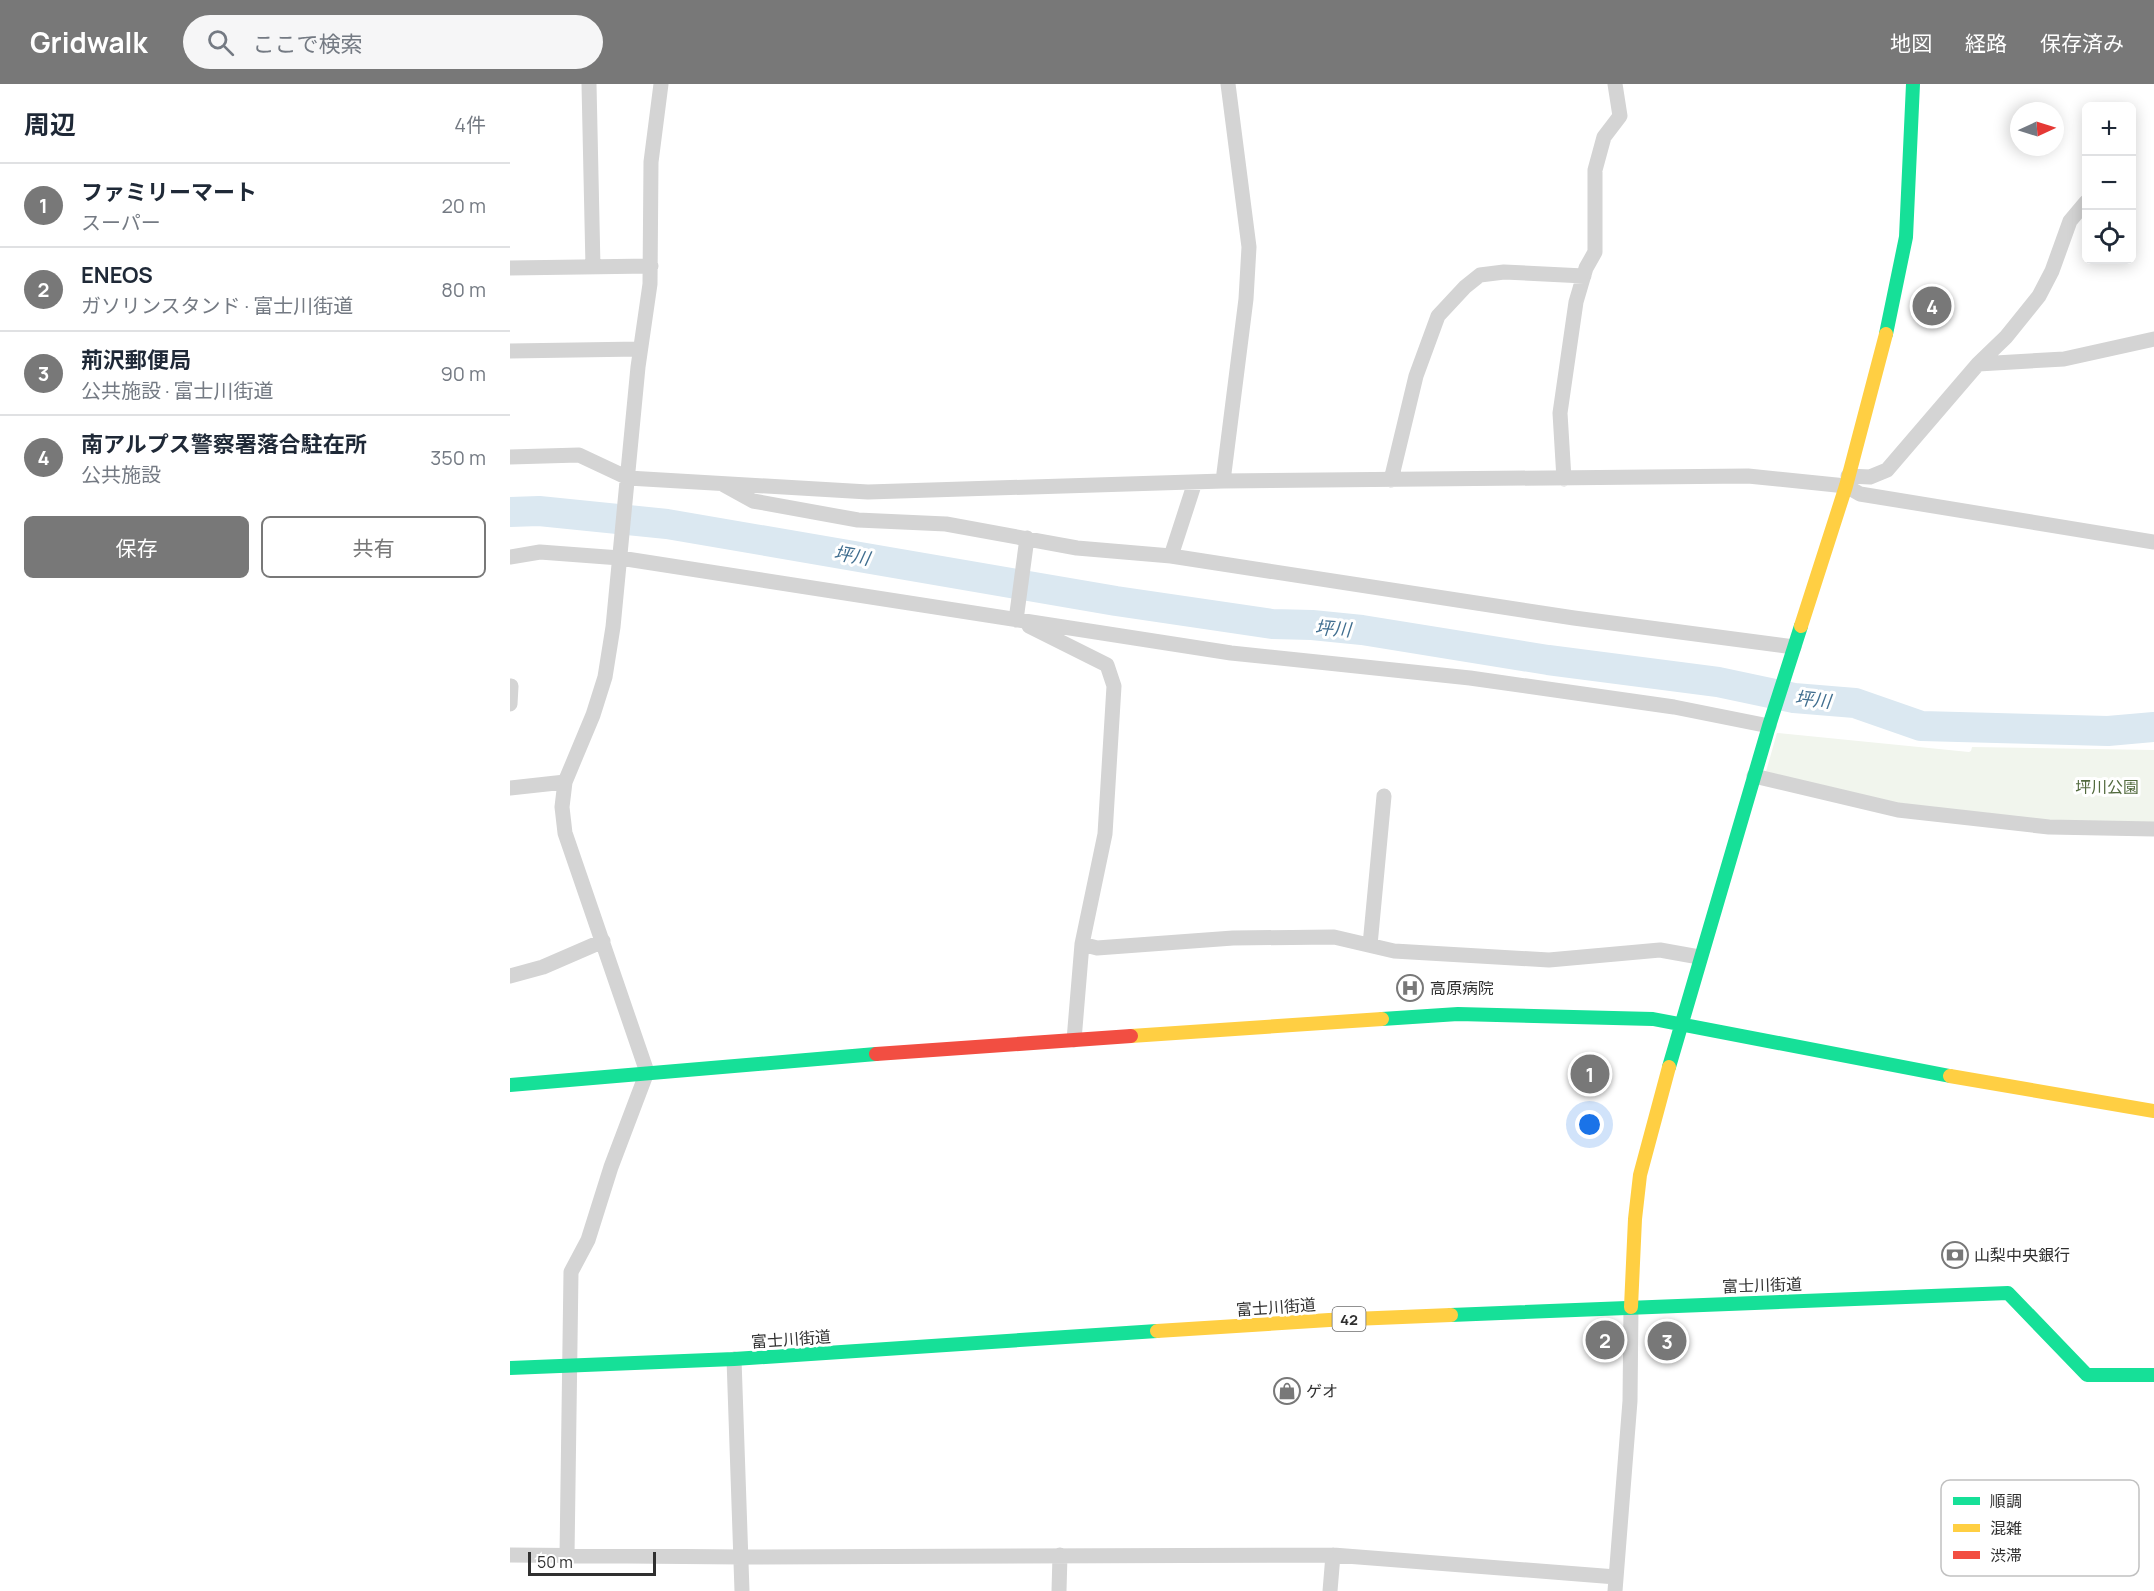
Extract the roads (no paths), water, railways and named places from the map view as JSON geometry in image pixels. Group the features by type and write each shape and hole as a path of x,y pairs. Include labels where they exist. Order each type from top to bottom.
{"street":[{"path":"589,84 593,267"},
{"path":"567,1556 571,1272 588,1240 611,1167 647,1072 565,833 562,807 565,782 594,714 605,677 613,627 640,349 651,266 651,162 661,84"},
{"path":"1223,481 1246,299 1249,247 1228,84 1240,84"},
{"path":"1564,479 1560,413 1576,302 1595,252 1595,170 1604,137 1620,116 1615,84"},
{"path":"510,1555 742,1557 1333,1554 1616,1584 1630,1401 1631,1306 1639,1174 1699,957 1770,721 1847,481 1890,321 1906,237 1913,84"},
{"path":"510,457 579,455 628,478 868,492 1223,481 1748,476 1847,481 1870,477 1887,470 1978,364 2006,337 2039,296 2052,271 2070,221 2082,207"},
{"path":"510,268 651,266"},
{"path":"1391,480 1416,376 1438,316 1465,286 1480,275 1504,272 1584,276"},
{"path":"1978,364 2064,358 2154,339"},
{"path":"510,351 640,349"},
{"path":"1847,481 1860,494 2154,542"},
{"path":"719,482 753,501 858,520 946,524 1026,545 1171,556 1793,651"},
{"path":"1171,556 1195,482"},
{"path":"1017,615 1026,545"},
{"path":"510,556 540,552 620,553 1017,615 1231,652 1481,680 1770,721"},
{"path":"1017,615 1107,665 1114,686 1105,834 1082,944 1074,1040"},
{"path":"510,704 511,686"},
{"path":"1754,776 1898,810 2049,827 2154,829"},
{"path":"510,788 565,782"},
{"path":"1370,945 1384,796"},
{"path":"1082,944 1097,948 1233,938 1334,937 1394,951 1550,960 1660,950 1699,957"},
{"path":"510,976 543,967 603,941"},
{"path":"510,1084 1074,1040 1458,1014 1588,1016 1653,1019 1679,1026 2154,1111"},
{"name":"富士川街道","path":"510,1368 735,1359 1329,1320 1631,1306 2007,1293 2087,1375 2154,1375"},
{"path":"735,1359 742,1591"},
{"path":"1330,1591 1333,1554"},
{"path":"1059,1591 1060,1555"}],"waterway":[{"name":"坪川","path":"510,512 539,511 667,524 1116,601 1272,624 1362,630 1548,660 1718,682 1794,698 1855,703 1921,726 2108,731 2154,727"}],"place":[{"name":"南アルプス警察署落合駐在所","path":"1932,306"},
{"name":"高原病院","path":"1410,988"},
{"name":"ファミリーマート","path":"1590,1074"},
{"name":"山梨中央銀行","path":"1955,1255"},
{"name":"ENEOS","path":"1605,1340"},
{"name":"荊沢郵便局","path":"1667,1341"},
{"name":"ゲオ","path":"1287,1391"}],"park label":[{"name":"坪川公園","path":"2107,787"}]}
